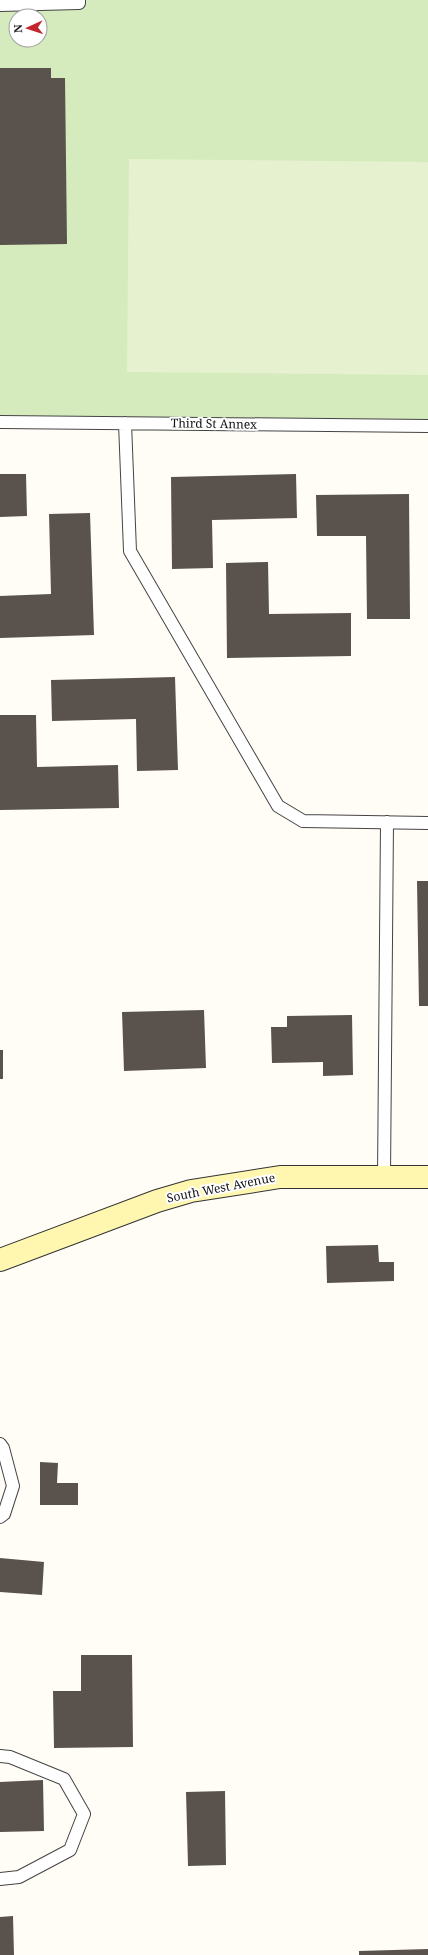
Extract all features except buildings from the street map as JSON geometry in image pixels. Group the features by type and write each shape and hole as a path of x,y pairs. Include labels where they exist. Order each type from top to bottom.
{"street":[{"name":"South West Avenue","path":"0,1260 157,1201 191,1191 280,1176 428,1177"}],"lane":[{"path":"0,6 79,4 79,0"},
{"name":"Third St Annex","path":"0,422 428,426"},
{"path":"125,424 130,551 278,806 303,821 428,823"},
{"path":"384,1177 387,822"},
{"path":"0,1444 3,1448 13,1486 4,1514 0,1517"},
{"path":"0,1756 10,1757 64,1779 84,1814 70,1850 19,1877 0,1879"}],"green space":[{"path":"0,0 428,0 428,425 0,422"},
{"path":"129,159 428,162 428,375 127,372"}]}
